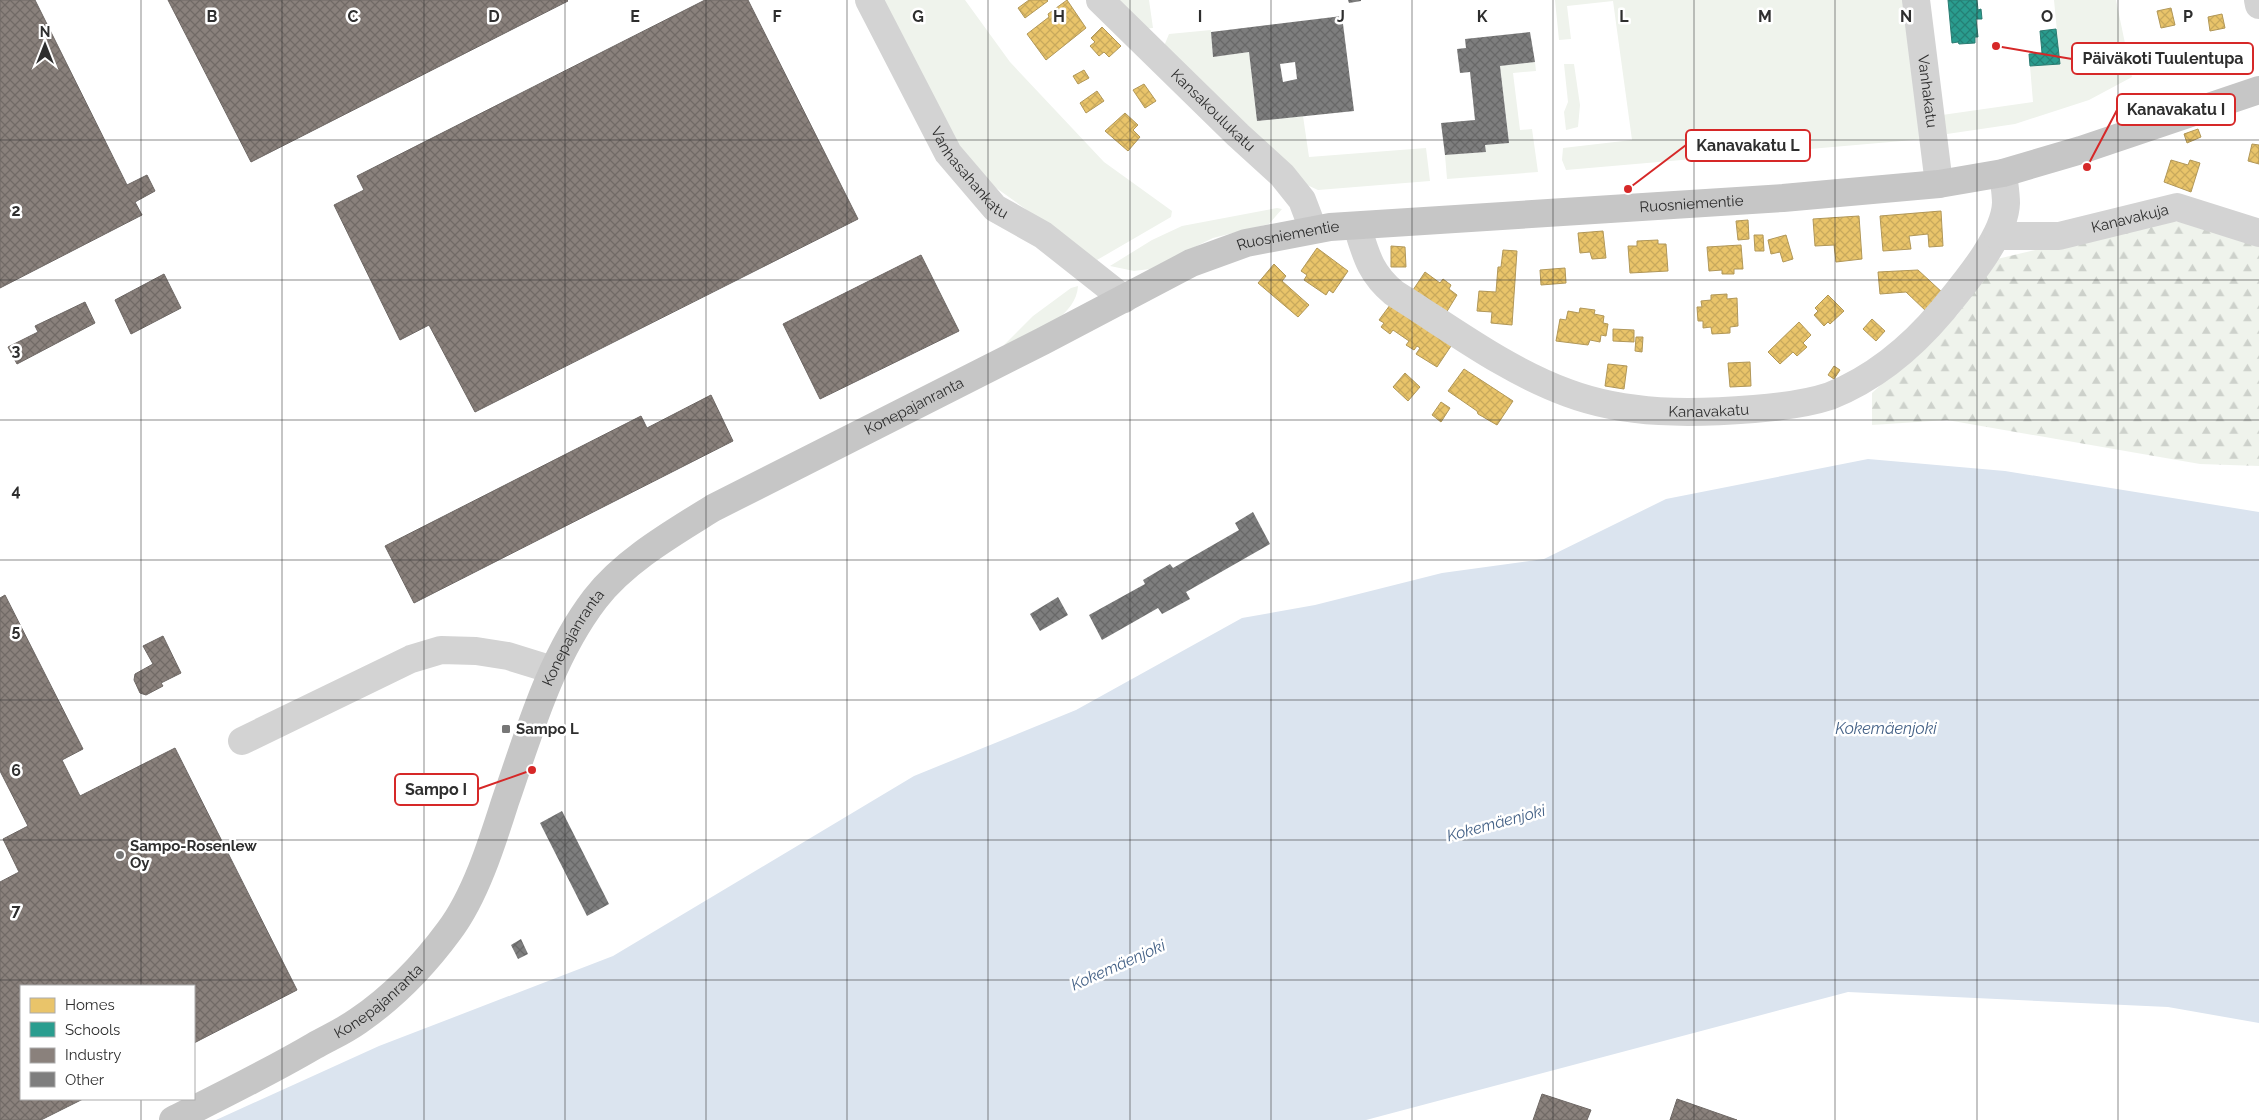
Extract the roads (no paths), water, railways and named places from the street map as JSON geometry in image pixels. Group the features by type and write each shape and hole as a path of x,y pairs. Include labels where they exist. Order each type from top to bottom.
{"main road":[{"name":"Ruosniementie","path":"1124,298 1191,263 1246,242 1313,229 1782,198 1939,184 2003,172 2081,150 2259,90"},
{"name":"Konepajanranta","path":"173,1120 283,1064 358,1021 414,975 451,930 472,890 492,842 523,748 553,670 574,631 595,598 628,566 669,535 713,508 1124,298"}],"street":[{"name":"Vanhasahankatu","path":"869,0 948,153 995,208 1043,235 1124,298"},
{"name":"Kansakoulukatu","path":"1100,0 1238,135 1282,175 1302,200 1313,229"},
{"name":"Vanhakatu","path":"1916,0 1939,184"},
{"path":"2258,0 2259,5"},
{"name":"Kanavakatu","path":"1357,226 1370,266 1380,282 1394,293 1510,366 1567,393 1608,404 1661,412 1716,412 1782,406 1829,396 1868,377 1900,356 1930,325 1998,236 2006,205 2003,172"},
{"name":"Kanavakuja","path":"1998,236 2059,236 2177,207 2259,233"},
{"path":"242,741 411,659 441,650 476,651 508,656 553,670"}],"water":[{"name":"Kokemäenjoki","path":"1868,459 2005,471 2259,512 2259,1023 2168,1007 1848,992 1366,1120 216,1120 379,1046 613,956 914,776 1076,710 1242,618 1315,605 1442,573 1544,559 1666,499"}],"place":[{"name":"Päiväkoti Tuulentupa","path":"1996,46"},
{"name":"Kanavakatu I","path":"2087,167"},
{"name":"Kanavakatu L","path":"1628,189"},
{"name":"Sampo L","path":"506,729"},
{"name":"Sampo I","path":"532,770"},
{"name":"Sampo-Rosenlew Oy","path":"120,855"}]}
